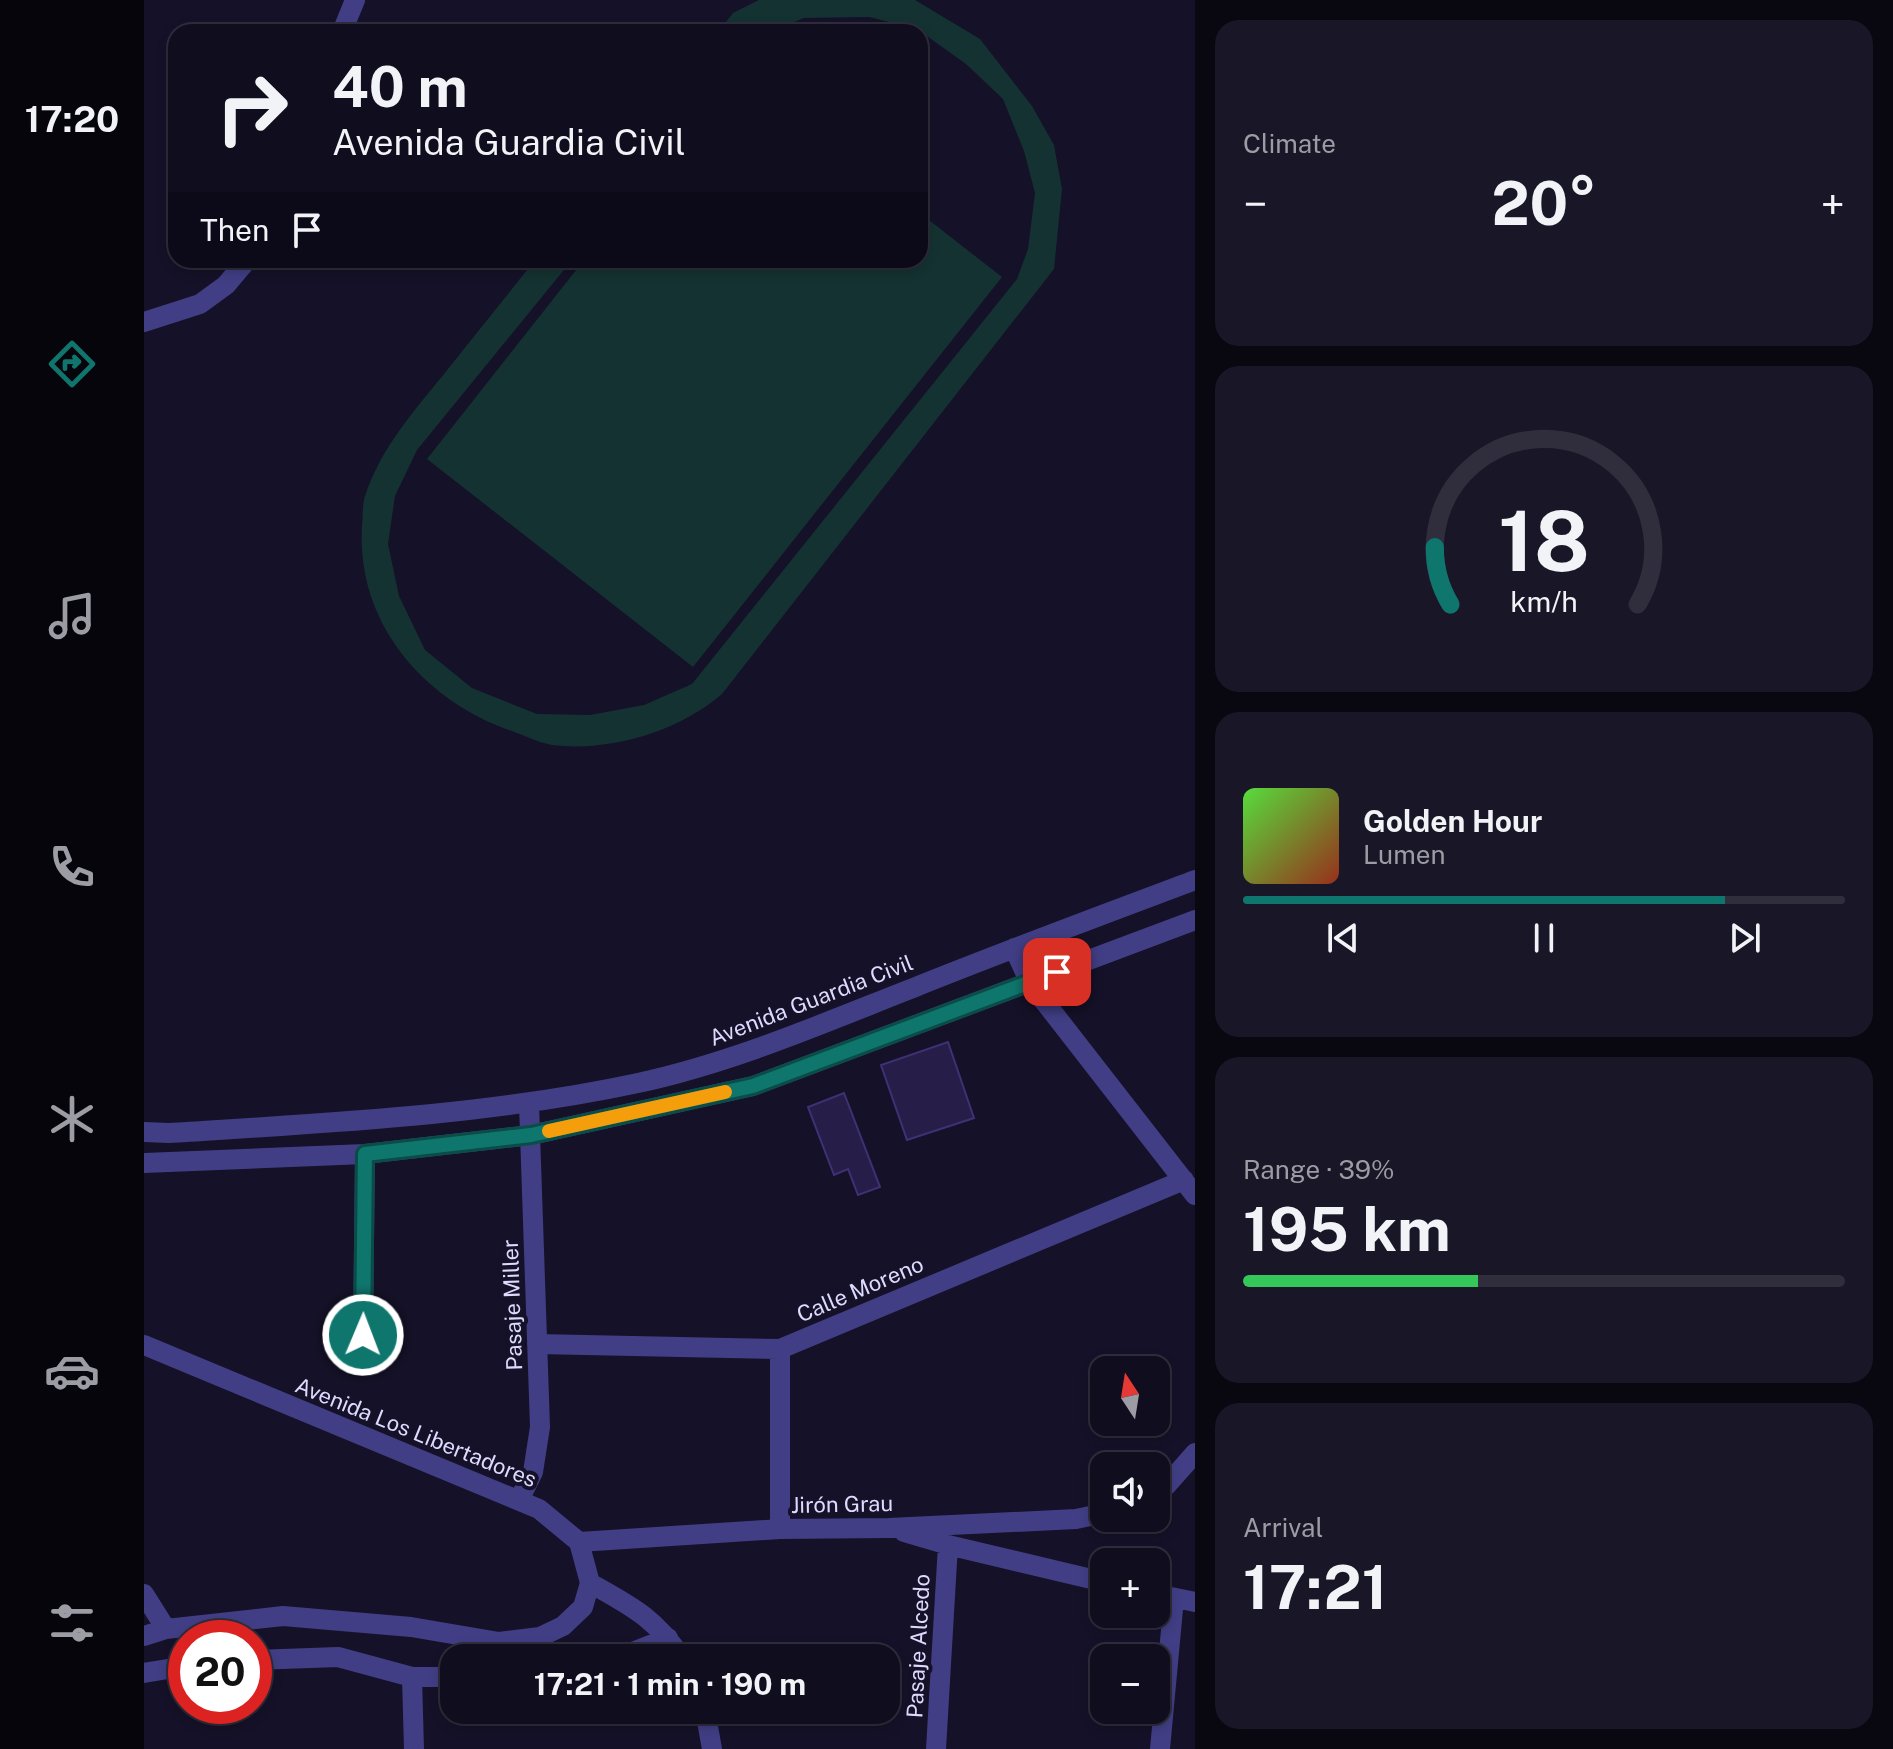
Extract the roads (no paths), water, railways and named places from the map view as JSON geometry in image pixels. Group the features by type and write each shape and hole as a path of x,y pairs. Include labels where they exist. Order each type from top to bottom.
{"street":[{"path":"345,24 355,0"},
{"path":"144,322 200,304 226,285 240,268"},
{"name":"Avenida Guardia Civil","path":"144,1132 363,1121 529,1104 640,1082 746,1054 1195,880"},
{"path":"144,1163 365,1154 531,1135 753,1086 1195,920"},
{"path":"1014,948 1030,983 1189,1188"},
{"name":"Pasaje Miller","path":"519,1500 533,1472 540,1427 529,1104"},
{"path":"363,1335 365,1154"},
{"name":"Calle Moreno","path":"537,1344 780,1349 1189,1188"},
{"name":"Avenida Los Libertadores","path":"144,1345 539,1509 579,1542"},
{"path":"780,1349 780,1529"},
{"path":"1170,1481 1195,1453"},
{"name":"Jirón Grau","path":"579,1542 780,1529 889,1528 1090,1516"},
{"path":"889,1528 1090,1579"},
{"path":"144,1636 166,1629 283,1616 411,1627 499,1642 540,1637 563,1626 583,1607 590,1583 579,1542"},
{"name":"Pasaje Alcedo","path":"936,1749 948,1545"},
{"path":"590,1583 639,1611 672,1644"},
{"path":"144,1594 166,1629"},
{"path":"1170,1597 1195,1602"},
{"path":"1160,1749 1164,1628"},
{"path":"653,1644 668,1638"},
{"path":"272,1659 338,1657 412,1677 440,1677"},
{"path":"144,1673 168,1669"},
{"path":"412,1677 414,1749"},
{"path":"708,1724 712,1749"}]}
